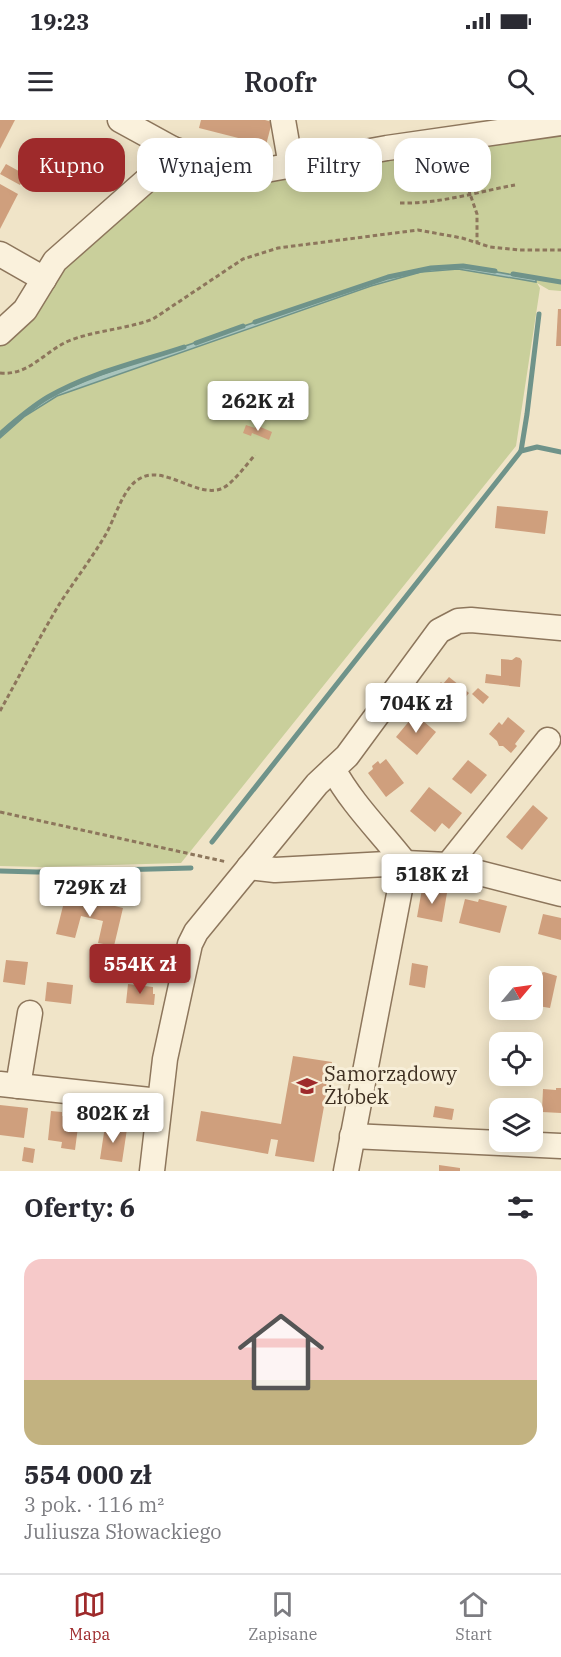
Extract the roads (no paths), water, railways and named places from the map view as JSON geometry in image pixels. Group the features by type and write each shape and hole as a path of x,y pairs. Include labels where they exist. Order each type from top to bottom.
{"street":[{"path":"120,120 153,138"},
{"path":"283,120 286,138"},
{"path":"382,149 561,123"},
{"path":"0,333 25,310 55,261 137,189"},
{"path":"0,254 44,279"},
{"path":"152,1171 165,1059 190,944 196,932 318,784 347,756 439,631 458,621 471,620 561,628"},
{"path":"448,865 548,740"},
{"path":"333,769 357,807 380,831 405,863 346,1171"},
{"path":"249,867 275,870 405,863 448,865 561,894"},
{"path":"30,1013 9,1085 159,1101"},
{"path":"352,1136 561,1146"}],"water":[{"path":"463,266 536,279 536,282 458,269 421,272 371,286 57,396 25,416 0,438 2,432 49,397 91,378 388,277 431,268"}],"waterway":[{"path":"255,322 388,277 431,268 463,266 495,271"},
{"path":"513,274 561,282"},
{"path":"521,451 539,314"},
{"path":"196,343 243,326"},
{"path":"0,434 35,405 80,381 184,347"},
{"path":"212,842 521,451 537,447 561,452"},
{"path":"0,871 191,868"}],"place":[{"name":"Samorządowy Żłobek","path":"307,1086"}]}
